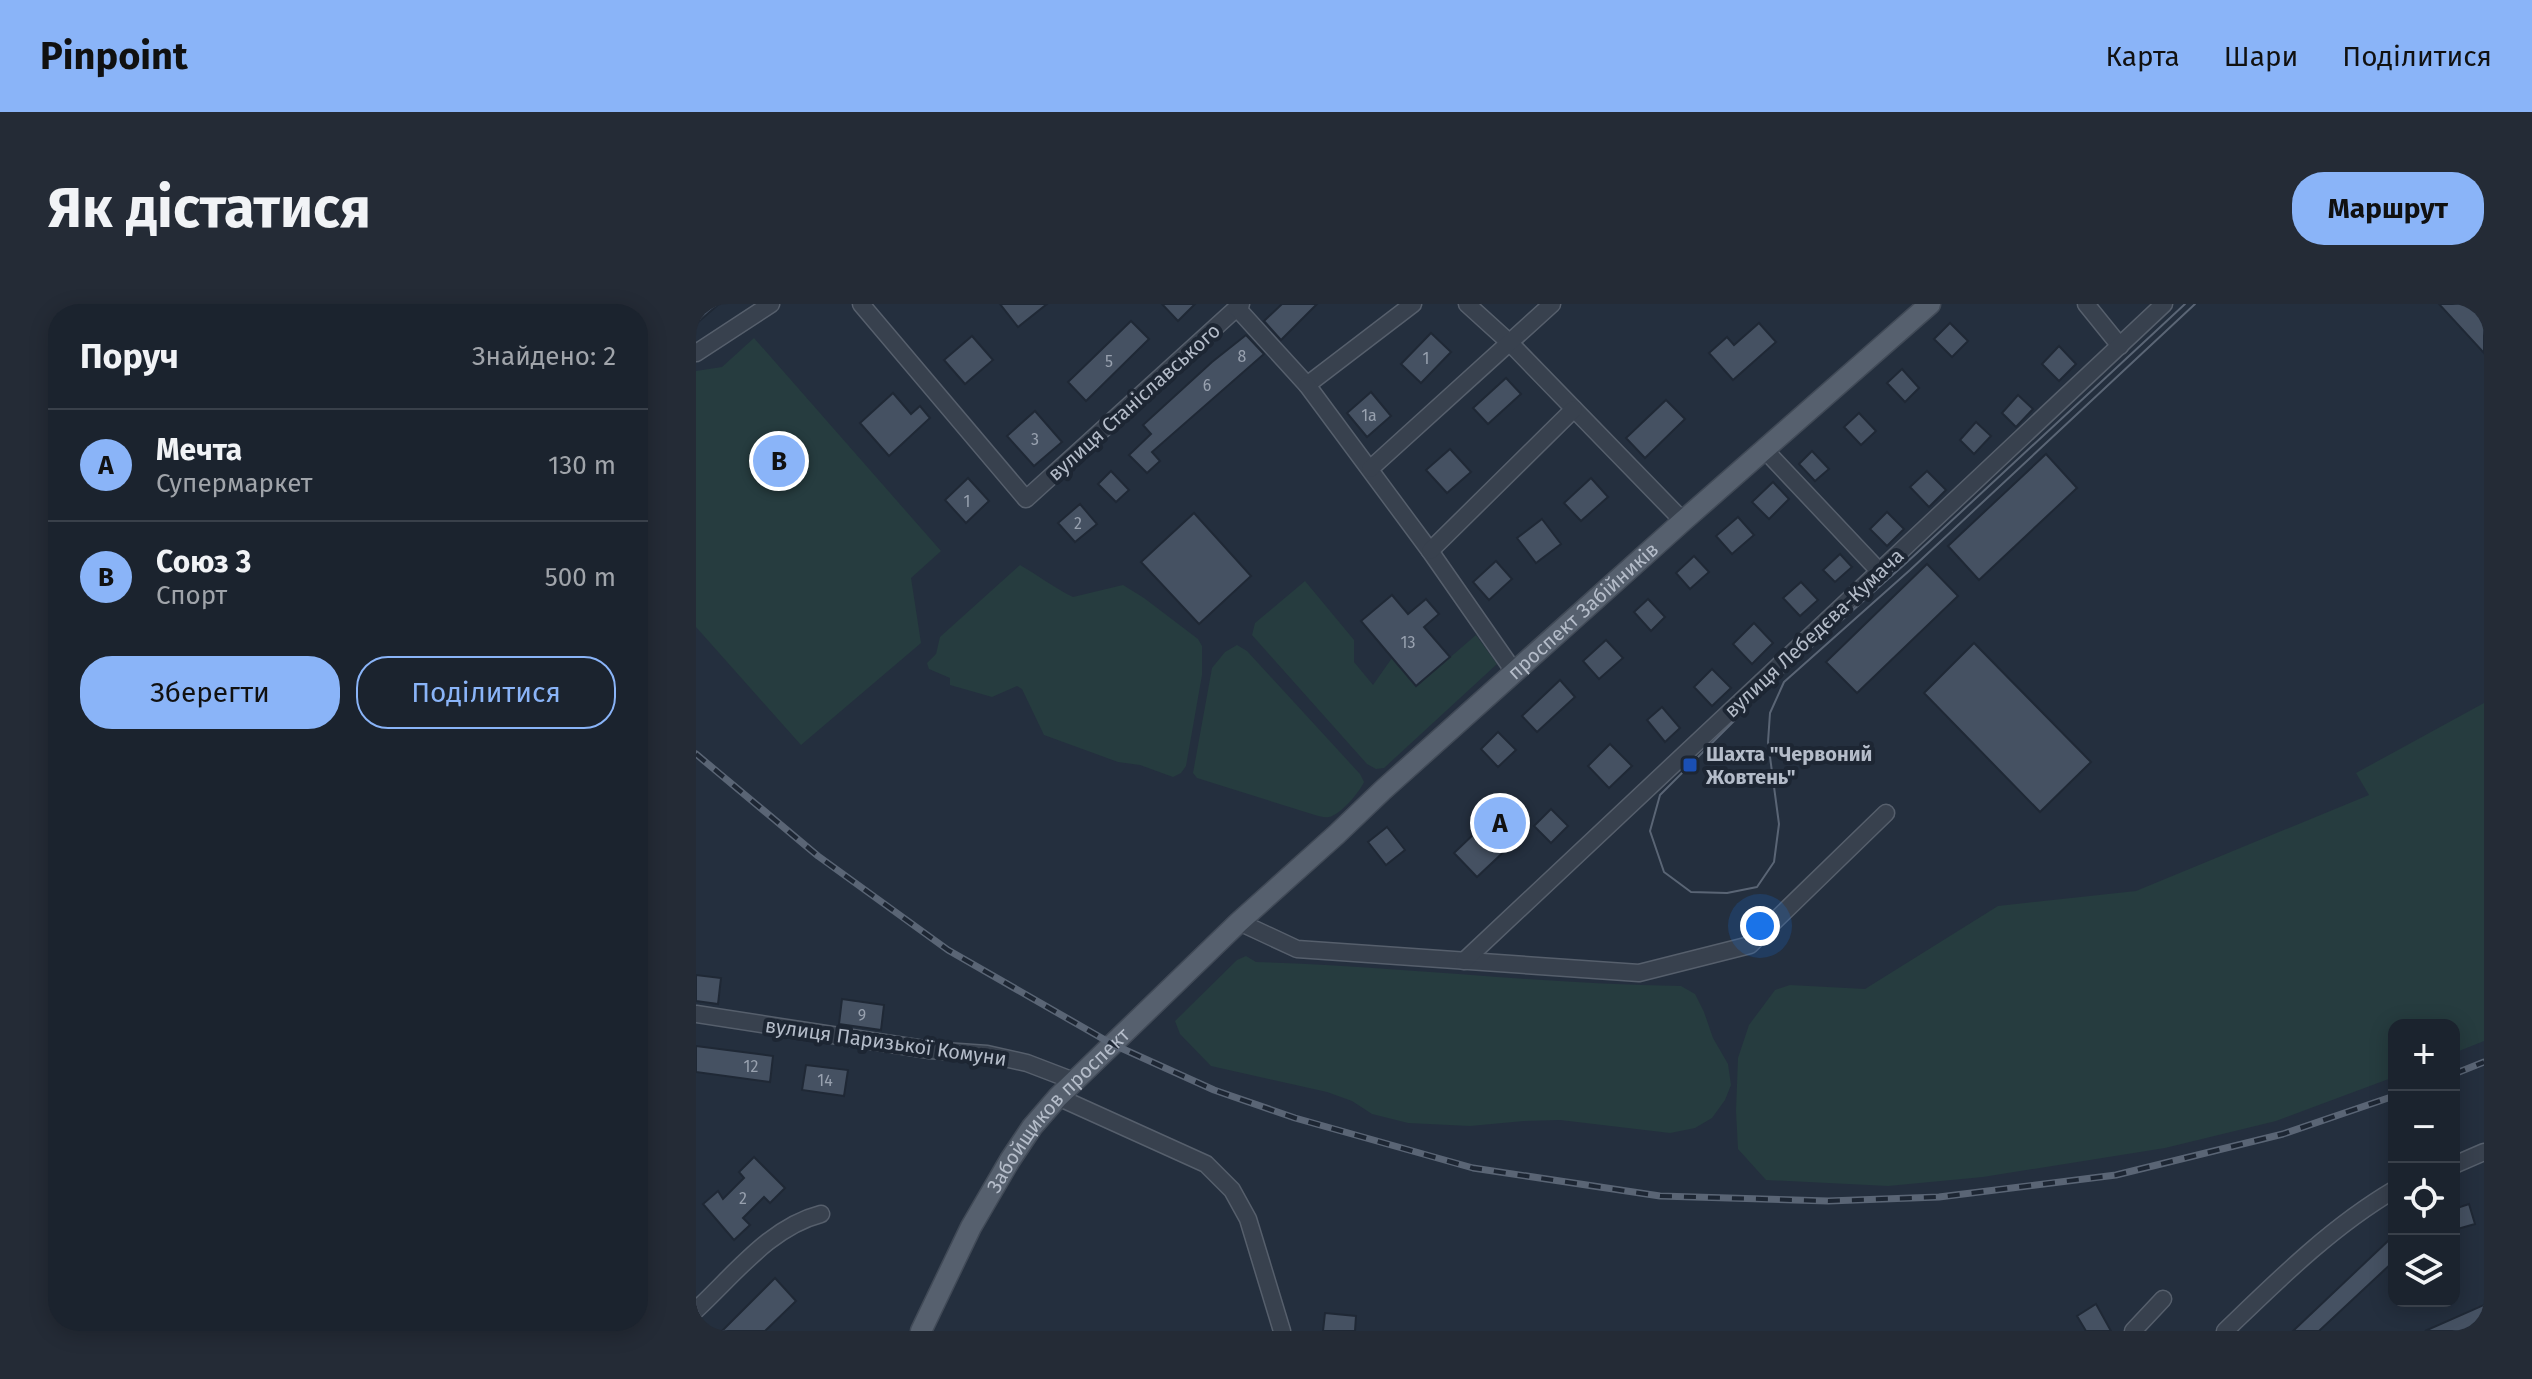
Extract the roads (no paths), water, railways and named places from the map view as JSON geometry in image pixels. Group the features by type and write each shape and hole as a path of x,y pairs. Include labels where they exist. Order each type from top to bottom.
{"main road":[{"name":"проспект Забійників","path":"1239,922 1683,521 1930,304"},
{"name":"Забойщиков проспект","path":"921,1331 971,1227 1032,1127 1074,1081 1239,922"}],"street":[{"path":"696,353 771,304"},
{"name":"вулиця Станіславського","path":"861,304 1026,499 1239,306"},
{"path":"1307,385 1413,304"},
{"path":"1467,304 1510,343 1683,521"},
{"path":"1370,469 1552,304"},
{"path":"2086,304 2120,346"},
{"name":"вулиця Лебедєва-Кумача","path":"1464,961 2164,304"},
{"path":"1239,306 1307,385 1430,551 1515,673"},
{"path":"1430,551 1574,409"},
{"path":"1765,450 1880,572"},
{"path":"1239,922 1297,949 1639,973 1750,945 1886,813"},
{"name":"вулиця Паризької Комуни","path":"696,1014 930,1050 987,1054 1027,1063 1074,1081"},
{"path":"1058,1097 1206,1164 1232,1190 1248,1219 1282,1331"},
{"path":"2459,1163 2484,1152"},
{"path":"2225,1331 2349,1220 2388,1194"},
{"path":"696,1310 775,1236 800,1220 821,1214"},
{"path":"2133,1331 2163,1299"}],"tram line":[{"path":"2185,304 1905,564 1779,676 1660,795 1650,831 1664,872 1691,892 1727,893 1757,887 1774,862 1779,824 1768,742 1770,713 1784,682 1910,570 2195,304"}],"railway":[{"path":"696,754 818,856 948,950 1112,1044 1214,1090 1295,1118 1473,1168 1660,1196 1828,1201 1939,1197 2116,1175 2283,1134 2388,1098"},
{"path":"2460,1072 2484,1062"}],"place":[{"name":"Союз 3","path":"779,461"},
{"name":"Шахта \"Червоний Жовтень\"","path":"1690,765"},
{"name":"Мечта","path":"1500,823"}]}
